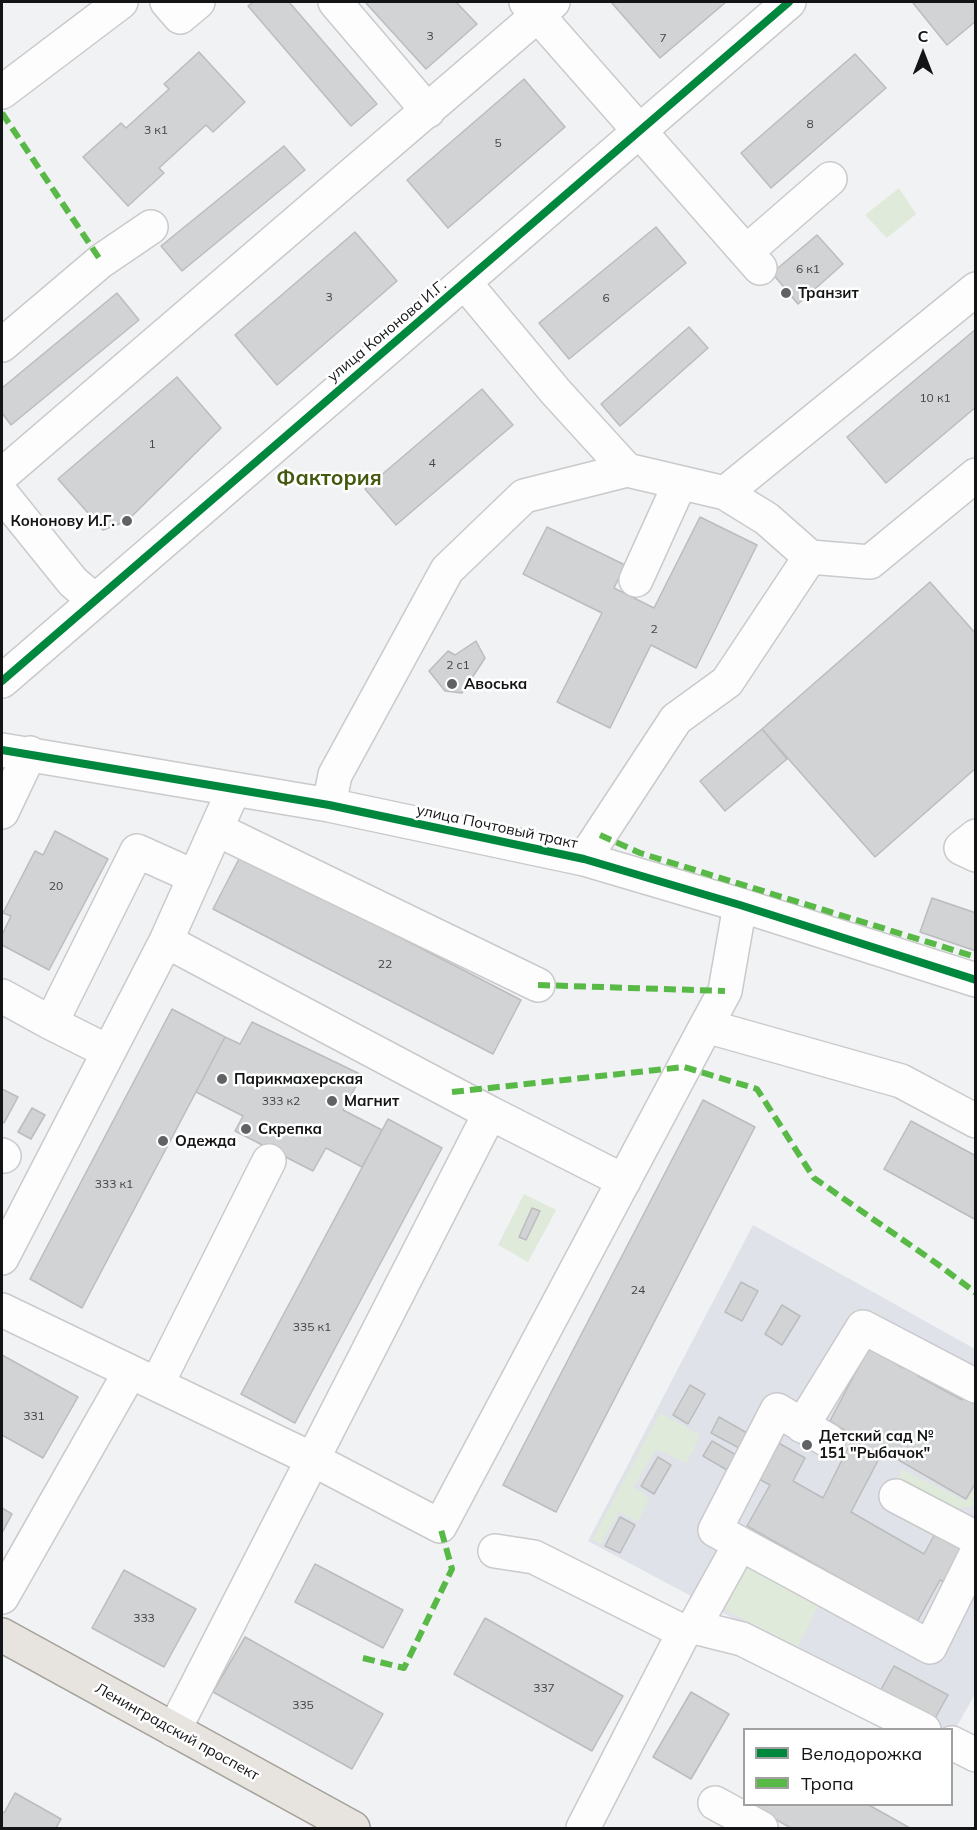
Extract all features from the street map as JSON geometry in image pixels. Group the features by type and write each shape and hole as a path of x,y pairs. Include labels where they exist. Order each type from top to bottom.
{"main road":[{"name":"Ленинградский проспект","path":"2,1635 353,1828"}],"street":[{"path":"2,92 121,2"},
{"path":"167,2 180,17 198,2"},
{"path":"335,2 428,111"},
{"name":"улица Кононова И.Г.","path":"2,681 93,599 465,282 636,130 789,2"},
{"path":"2,475 428,111 539,6 636,130 753,260 830,179"},
{"path":"2,345 101,261 151,227"},
{"path":"465,282 555,391 627,470"},
{"path":"725,493 975,289"},
{"path":"329,805 335,775 447,570 524,496 627,470 725,493 768,519 810,557 870,562 975,475"},
{"path":"636,580 680,483"},
{"path":"2,494 73,582 93,599"},
{"path":"584,859 676,719 727,682 810,557"},
{"path":"2,812 16,751"},
{"name":"улица Почтовый тракт","path":"16,751 329,805 584,859 741,905 975,980"},
{"path":"2,1258 166,941 234,789"},
{"path":"216,829 538,985"},
{"path":"975,836 961,849 975,855"},
{"path":"51,1023 137,851 195,877"},
{"path":"2,1310 314,1460 440,1526 725,991 741,905"},
{"path":"166,941 490,1113 624,1181"},
{"path":"2,996 107,1052"},
{"path":"706,1026 901,1081 975,1121"},
{"path":"174,1730 490,1113"},
{"path":"2,1597 143,1378 269,1161"},
{"path":"975,1386 863,1327 816,1434 777,1410 715,1530 930,1647 975,1554"},
{"path":"896,1496 975,1538"},
{"path":"583,1828 689,1629 741,1544"},
{"path":"495,1551 534,1557 689,1629 742,1638 920,1728"},
{"path":"953,1744 975,1755"},
{"path":"715,1803 761,1828"}],"shaded area":[{"name":"Детский сад № 151 \"Рыбачок\"","path":"753,1225 975,1349 975,1694 953,1733 953,1728 938,1728 588,1541"}],"green space":[{"path":"899,188 916,214 887,238 865,215"},
{"path":"524,1194 556,1210 528,1262 498,1245"},
{"path":"660,1413 700,1435 687,1463 656,1449 634,1487 649,1498 638,1522 619,1512 601,1544 592,1540"},
{"path":"901,1469 966,1501 975,1487 975,1506 952,1509 898,1479"},
{"path":"745,1567 819,1604 798,1647 722,1608"}],"building":[{"path":"253,2 289,2 377,104 351,126 248,6"},
{"path":"365,2 456,2 477,24 426,69"},
{"path":"611,2 726,2 660,58"},
{"path":"976,2 976,21 947,45 913,3"},
{"path":"199,52 245,102 213,132 206,125 159,168 164,173 128,206 83,157 121,123 126,128 169,89 164,84"},
{"path":"855,54 886,88 771,188 741,153"},
{"path":"524,79 565,127 448,228 407,180"},
{"path":"284,146 305,170 182,271 161,246"},
{"path":"656,227 686,263 569,359 539,323"},
{"path":"355,232 397,281 277,385 235,335"},
{"path":"817,235 843,264 798,304 772,273"},
{"path":"117,293 139,320 11,425 2,413 2,388"},
{"path":"689,327 708,348 620,426 601,404"},
{"path":"976,329 976,407 886,483 847,437"},
{"path":"177,377 221,428 127,521 103,530 58,479"},
{"path":"482,389 513,425 396,525 365,489"},
{"path":"700,517 757,545 696,668 651,645 610,728 557,702 602,613 523,574 547,527 625,565 614,588 654,608"},
{"path":"930,582 976,634 976,768 875,857 762,729"},
{"path":"476,641 485,658 462,693 445,691 429,671 448,651 455,655"},
{"path":"762,729 787,759 725,811 700,781"},
{"path":"55,831 108,859 49,970 2,945 2,935 11,916 3,913 35,851 43,855"},
{"path":"241,855 521,1000 493,1054 213,909"},
{"path":"932,898 976,913 976,951 920,932"},
{"path":"172,1009 225,1037 82,1308 30,1279"},
{"path":"252,1022 362,1075 343,1110 382,1130 362,1167 326,1148 313,1171 235,1131 243,1116 196,1092 225,1037 240,1044"},
{"path":"2,1089 18,1097 4,1123 2,1121"},
{"path":"703,1100 755,1127 556,1512 503,1485"},
{"path":"32,1108 45,1115 31,1139 18,1132"},
{"path":"388,1119 442,1148 295,1423 241,1394"},
{"path":"911,1121 976,1156 976,1220 884,1169"},
{"path":"532,1208 540,1211 526,1240 519,1237"},
{"path":"741,1282 758,1291 742,1321 725,1312"},
{"path":"782,1305 800,1316 782,1345 765,1334"},
{"path":"869,1347 903,1368 907,1359 923,1368 918,1376 962,1400 966,1391 976,1396 976,1482 966,1499 883,1451 851,1512 924,1554 936,1532 965,1549 944,1582 940,1580 917,1622 747,1526 770,1485 757,1478 777,1442 805,1458 793,1481 823,1498 854,1436 830,1421"},
{"path":"2,1355 78,1397 43,1458 2,1435"},
{"path":"690,1385 705,1394 688,1424 673,1415"},
{"path":"719,1417 749,1434 741,1449 711,1433"},
{"path":"712,1441 736,1455 727,1470 703,1456"},
{"path":"658,1457 671,1465 654,1494 641,1486"},
{"path":"2,1508 12,1514 2,1533"},
{"path":"620,1517 635,1525 620,1553 605,1546"},
{"path":"315,1564 403,1610 383,1648 295,1602"},
{"path":"124,1570 196,1609 164,1667 92,1628"},
{"path":"485,1618 623,1696 592,1751 454,1674"},
{"path":"245,1637 383,1714 352,1769 213,1692"},
{"path":"894,1666 948,1695 932,1724 878,1695"},
{"path":"691,1692 729,1714 691,1779 653,1757"},
{"path":"15,1793 61,1819 56,1828 2,1828 2,1811 4,1813"},
{"path":"752,1806 871,1806 910,1828 791,1828"}],"marked path":[{"path":"2,113 101,261"},
{"path":"600,835 640,853 976,957"},
{"path":"538,985 725,991"},
{"path":"452,1092 684,1067 757,1089 814,1178 976,1293"},
{"path":"363,1658 404,1668 452,1569 440,1526"}],"cycle path":[{"path":"2,681 789,2"},
{"path":"2,750 329,805 584,859 740,905 976,980"}],"place":[{"name":"Транзит","path":"786,293"},
{"name":"Кононову И.Г.","path":"127,521"},
{"name":"Авоська","path":"452,684"},
{"name":"Парикмахерская","path":"222,1079"},
{"name":"Магнит","path":"332,1101"},
{"name":"Скрепка","path":"246,1129"},
{"name":"Одежда","path":"163,1141"},
{"name":"Детский сад № 151 \"Рыбачок\"","path":"807,1445"}],"district":[{"name":"Фактория","path":"329,479"}]}
